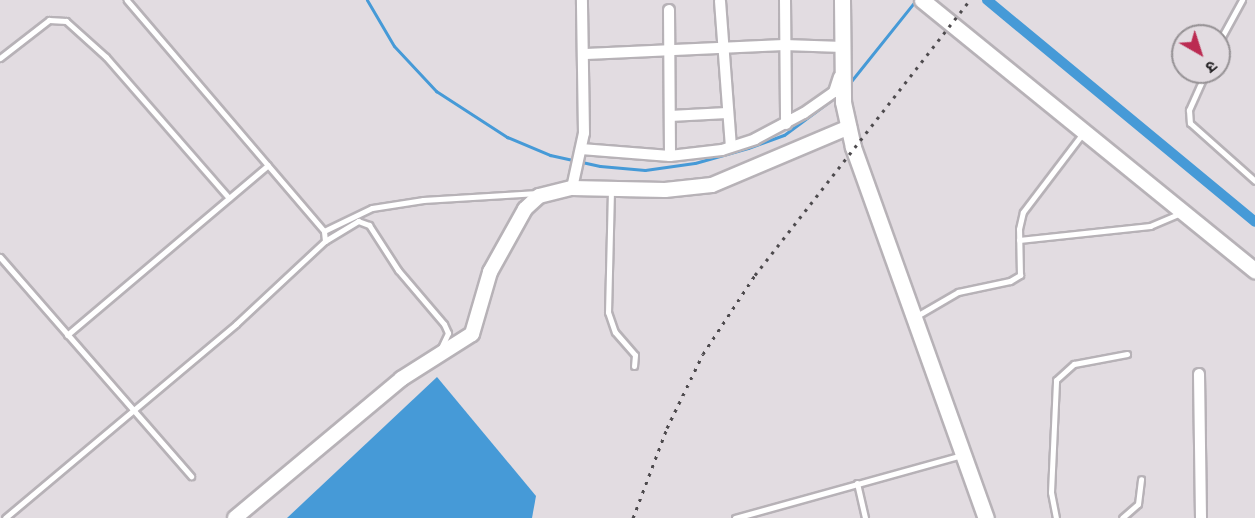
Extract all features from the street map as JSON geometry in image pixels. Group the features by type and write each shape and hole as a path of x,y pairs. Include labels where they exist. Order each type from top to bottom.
{"main road":[{"path":"842,0 843,102 849,127 986,518"},
{"path":"928,5 1255,271"}],"street":[{"path":"572,188 580,152 586,54 582,0"},
{"path":"785,0 786,124"},
{"path":"720,1 730,147"},
{"path":"669,10 670,156"},
{"path":"586,54 784,45 843,47"},
{"path":"580,152 670,156 730,147 786,124 834,92 842,73"},
{"path":"670,116 727,113"},
{"path":"234,518 401,379 467,339 475,330 483,291 499,253 525,209 546,193 572,188 665,190 712,185 849,127"},
{"path":"1200,374 1201,518"}],"lane":[{"path":"127,0 324,231 325,241"},
{"path":"1229,24 1242,0"},
{"path":"0,58 49,20 57,18 72,24 105,57 229,198"},
{"path":"1201,84 1189,110 1190,123 1255,181"},
{"path":"915,317 958,292 1016,279 1022,271 1020,221 1027,205 1083,131"},
{"path":"67,335 268,165"},
{"path":"611,189 608,312 615,332 634,355 634,366"},
{"path":"324,231 372,208 423,200 546,193"},
{"path":"1019,240 1150,226 1183,212"},
{"path":"5,518 236,324 325,241 358,221 369,225 398,270 446,328 447,338 435,357"},
{"path":"0,257 191,476"},
{"path":"1056,518 1051,492 1056,380 1074,364 1127,354"},
{"path":"735,518 964,455"},
{"path":"1122,518 1138,504 1141,479"},
{"path":"857,483 865,518"}],"water":[{"path":"437,377 536,496 532,518 287,518"}],"waterway":[{"path":"367,0 394,46 436,91 507,137 550,155 600,166 645,170 695,163 748,148 784,135 834,98"},
{"path":"848,85 916,0"},
{"path":"987,0 1255,222"}],"railway":[{"path":"633,518 667,428 703,354 755,275 970,0"}]}
